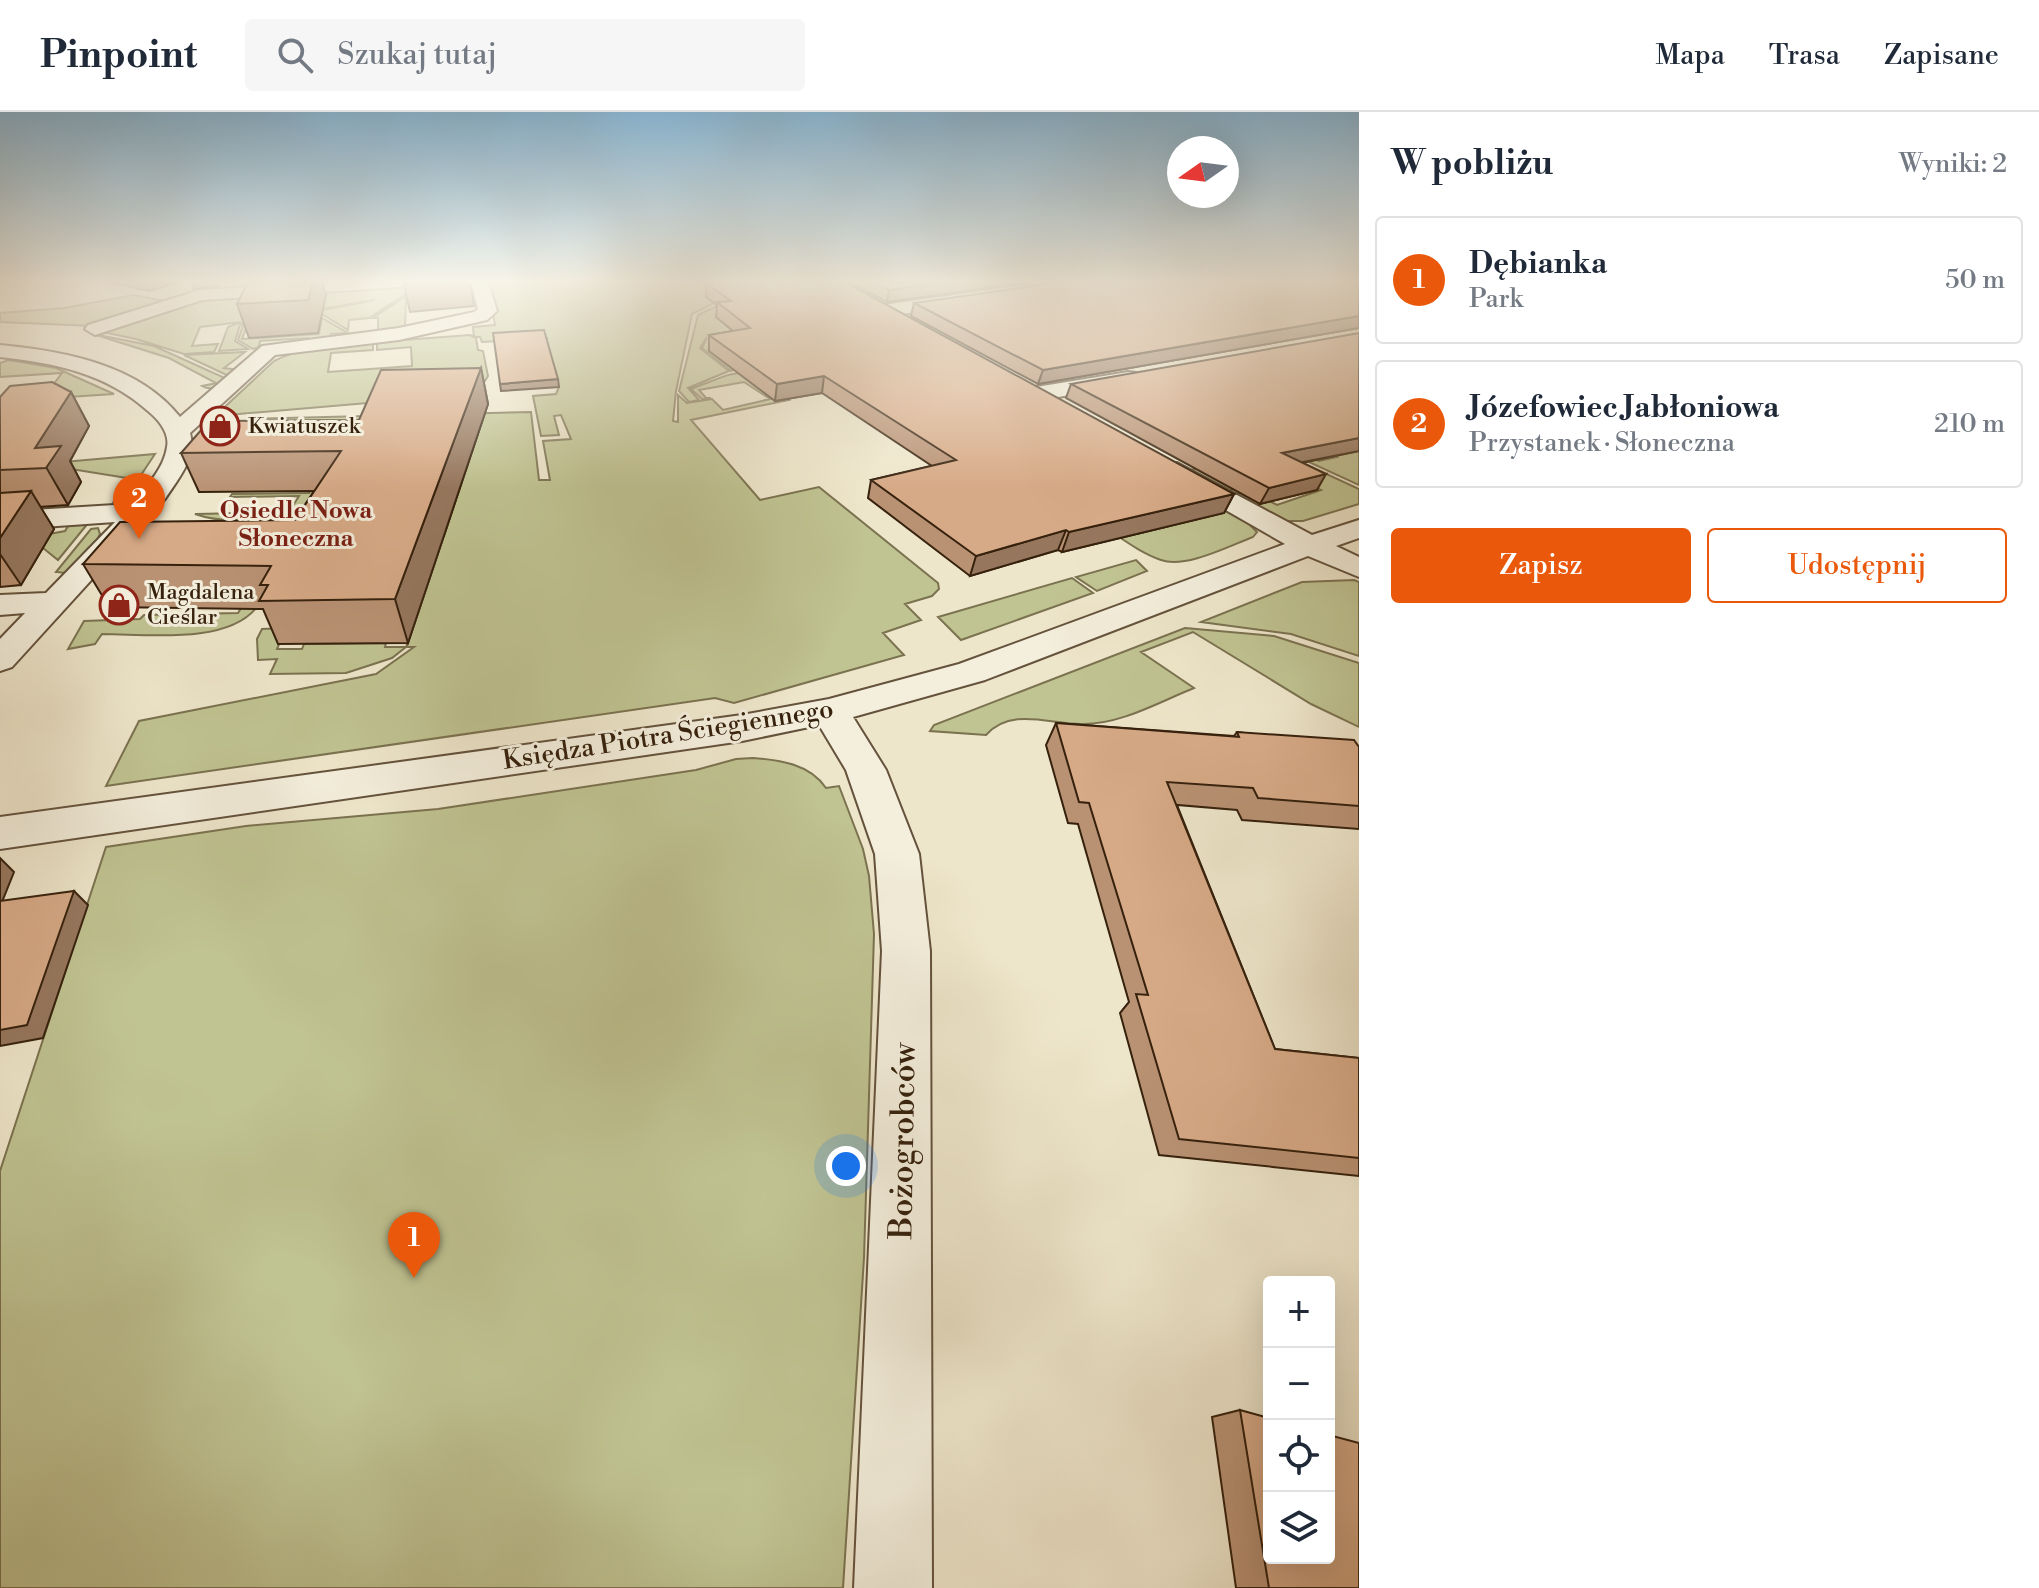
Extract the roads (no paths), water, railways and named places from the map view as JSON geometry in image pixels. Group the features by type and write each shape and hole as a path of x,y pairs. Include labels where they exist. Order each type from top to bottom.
{"street":[{"path":"0,351 72,362 130,384 160,407 178,431 180,450 166,476 137,512 0,660"},
{"path":"178,431 268,351"},
{"path":"1071,413 1029,391 1143,375"},
{"path":"1151,457 1309,545 1359,568"},
{"path":"0,521 137,512"},
{"name":"Księdza Piotra Ściegiennego","path":"0,833 742,728 830,711 969,673 1309,545 1358,531"},
{"path":"0,605 56,602"},
{"name":"Bożogrobców","path":"830,711 866,770 897,854 906,951 893,1588"}],"place":[{"name":"Kwiatuszek","path":"220,426"},
{"name":"Józefowiec Jabłoniowa","path":"139,539"},
{"name":"Magdalena Cieślar","path":"119,605"},
{"name":"Dębianka","path":"414,1278"}],"district":[{"name":"Osiedle Nowa Słoneczna","path":"296,525"}]}
